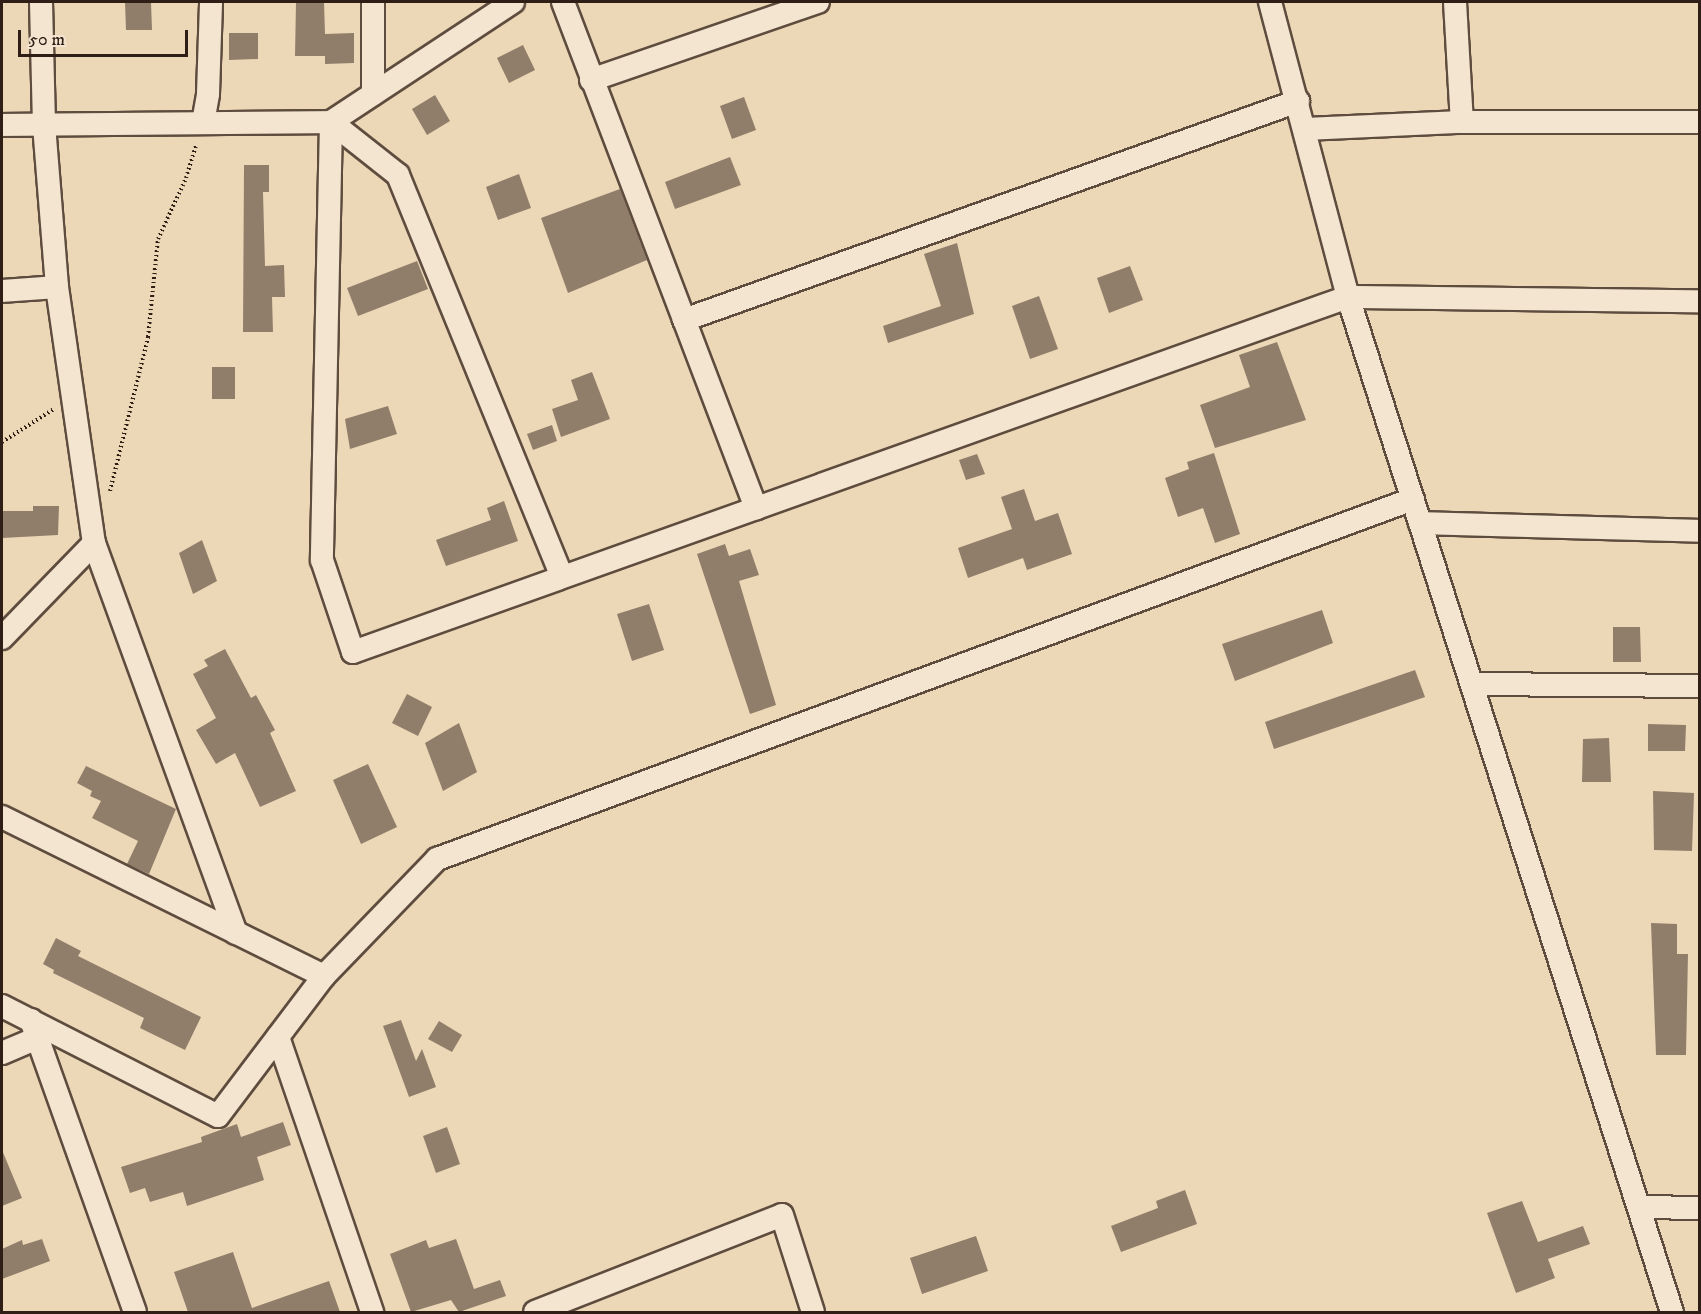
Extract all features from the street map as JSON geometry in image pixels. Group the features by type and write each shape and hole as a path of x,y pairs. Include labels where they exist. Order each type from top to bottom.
{"street":[{"path":"41,2 44,125 57,287 94,543 236,933"},
{"path":"203,123 208,94 211,2"},
{"path":"372,2 373,94"},
{"path":"2,125 331,122 513,2"},
{"path":"563,2 756,508"},
{"path":"591,80 818,2"},
{"path":"1270,2 1348,297 1672,1312"},
{"path":"1455,2 1462,122"},
{"path":"684,320 1298,101"},
{"path":"331,122 321,560 353,652 1348,297 1700,301"},
{"path":"331,122 398,175 562,578"},
{"path":"1305,129 1462,122 1700,122"},
{"path":"2,291 57,287"},
{"path":"2,1006 34,1029 218,1116 324,976 437,859 1413,499"},
{"path":"1420,523 1700,531"},
{"path":"3,632 94,543"},
{"path":"1472,684 1700,686"},
{"path":"2,817 324,976"},
{"path":"2,1053 34,1029"},
{"path":"34,1029 135,1312"},
{"path":"278,1037 372,1312"},
{"path":"1639,1207 1700,1208"},
{"path":"535,1312 782,1215 813,1312"}],"path":[{"path":"108,499 141,371 158,238 186,178 203,123"},
{"path":"2,442 73,397"}],"building":[{"path":"125,2 151,2 152,30 126,30"},
{"path":"296,2 324,2 325,34 354,33 354,63 325,64 325,56 295,56"},
{"path":"229,33 258,33 258,59 229,60"},
{"path":"523,45 535,70 509,83 497,58"},
{"path":"435,95 450,121 427,135 412,109"},
{"path":"744,97 756,130 732,139 720,106"},
{"path":"730,157 741,185 675,209 665,182"},
{"path":"244,165 269,165 269,192 263,192 265,266 284,265 285,297 272,297 273,332 243,332"},
{"path":"519,174 531,208 498,220 486,187"},
{"path":"620,189 647,260 568,293 541,218"},
{"path":"957,243 974,314 888,343 883,326 941,306 924,254"},
{"path":"417,261 428,289 358,316 347,288"},
{"path":"1130,266 1143,300 1109,313 1097,278"},
{"path":"1039,296 1058,349 1030,359 1012,306"},
{"path":"1277,342 1306,420 1215,448 1200,405 1250,387 1239,355"},
{"path":"212,367 235,367 235,399 212,399"},
{"path":"592,372 610,419 561,437 552,409 578,400 571,380"},
{"path":"388,406 397,434 350,449 345,419"},
{"path":"552,425 557,441 533,450 527,434"},
{"path":"1214,453 1240,534 1215,543 1203,508 1178,517 1165,478 1189,469 1187,462"},
{"path":"977,454 985,474 966,480 959,460"},
{"path":"1024,489 1035,521 1058,513 1072,554 1027,570 1023,558 968,578 958,548 1012,529 1001,497"},
{"path":"504,501 518,541 446,566 436,540 491,520 487,508"},
{"path":"33,506 59,506 58,535 2,538 2,511 33,511"},
{"path":"202,540 217,581 193,594 179,553"},
{"path":"725,544 729,556 750,549 759,575 739,581 776,705 750,714 697,554"},
{"path":"649,604 664,650 632,661 617,614"},
{"path":"1322,610 1333,643 1235,681 1222,644"},
{"path":"1613,627 1640,627 1641,662 1613,662"},
{"path":"225,649 251,698 256,695 275,730 270,733 296,791 260,807 235,753 216,764 196,730 216,718 193,674 208,666 204,660"},
{"path":"1415,670 1425,697 1274,749 1265,722"},
{"path":"407,694 432,707 418,736 392,723"},
{"path":"459,723 477,772 443,791 425,743"},
{"path":"1648,724 1686,725 1685,751 1648,751"},
{"path":"1609,738 1611,782 1582,782 1583,739"},
{"path":"368,764 397,827 361,844 333,780"},
{"path":"86,766 176,809 149,874 127,864 138,841 92,818 101,801 90,796 92,791 77,783"},
{"path":"1653,791 1694,793 1692,851 1654,850"},
{"path":"1651,923 1677,924 1677,954 1688,954 1686,1055 1656,1055"},
{"path":"56,938 81,951 78,956 201,1017 185,1050 140,1028 144,1018 53,973 54,970 43,964"},
{"path":"401,1020 416,1061 422,1049 436,1087 409,1097 383,1026"},
{"path":"439,1021 462,1035 452,1052 428,1039"},
{"path":"283,1122 291,1145 257,1157 264,1180 187,1206 183,1192 150,1202 145,1188 130,1193 121,1167 202,1142 201,1137 237,1124 241,1137"},
{"path":"447,1127 460,1164 436,1173 423,1136"},
{"path":"2,1150 22,1198 2,1206"},
{"path":"1185,1190 1197,1224 1121,1252 1111,1226 1158,1208 1156,1201"},
{"path":"1522,1201 1538,1242 1583,1226 1590,1244 1548,1259 1555,1278 1516,1293 1487,1213"},
{"path":"976,1236 988,1271 922,1294 910,1258"},
{"path":"42,1239 50,1261 2,1279 2,1249 22,1240 23,1245"},
{"path":"456,1239 474,1289 500,1280 506,1296 459,1312 451,1300 411,1312 390,1254 426,1240 429,1248"},
{"path":"233,1252 252,1308 329,1281 340,1312 188,1312 174,1272"}]}
